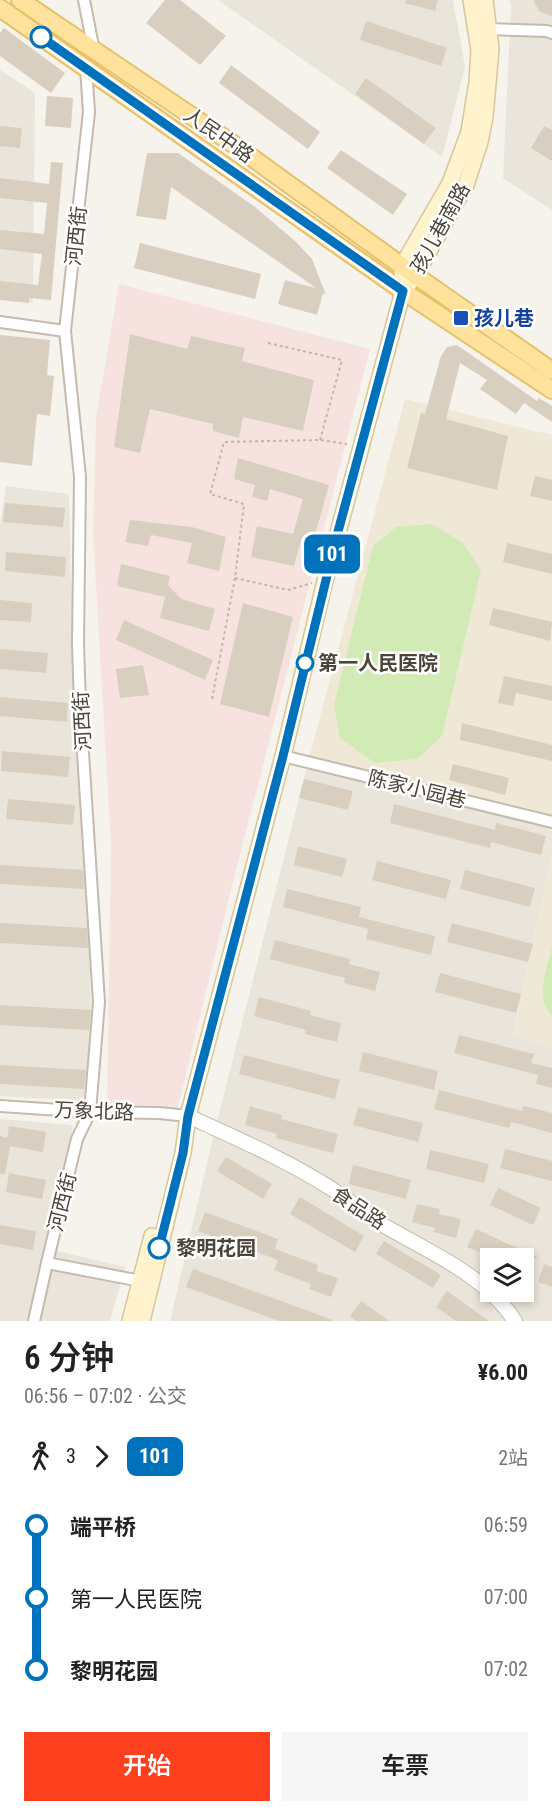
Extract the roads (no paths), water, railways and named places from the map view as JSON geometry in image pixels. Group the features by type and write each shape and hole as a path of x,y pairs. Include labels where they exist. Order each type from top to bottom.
{"main road":[{"name":"人民中路","path":"20,0 236,146 552,371"},
{"name":"孩儿巷南路","path":"403,291 409,271 450,183 469,132 477,82 479,50 471,0"},
{"name":"孩儿巷南路","path":"409,271 466,185 480,142 485,117 491,49 485,0"},
{"name":"人民中路","path":"0,8 403,291 552,390"},
{"path":"130,1321 145,1282 183,1153 188,1116 283,756 324,585 403,291"},
{"path":"141,1321 145,1282"}],"street":[{"path":"84,0 94,51"},
{"path":"489,29 552,33"},
{"name":"河西街","path":"34,1321 77,1139 90,1112 99,1002 78,644 80,477 65,331 89,112 86,68"},
{"path":"0,322 65,331"},
{"name":"陈家小园巷","path":"283,756 552,822"},
{"name":"万象北路","path":"0,1106 188,1116"},
{"name":"食品路","path":"188,1116 263,1150 334,1190 382,1224 448,1261 481,1285 515,1321"},
{"path":"47,1263 145,1282"}],"place":[{"name":"孩儿巷","path":"461,318"},
{"name":"第一人民医院","path":"305,663"},
{"name":"黎明花园","path":"159,1248"}]}
